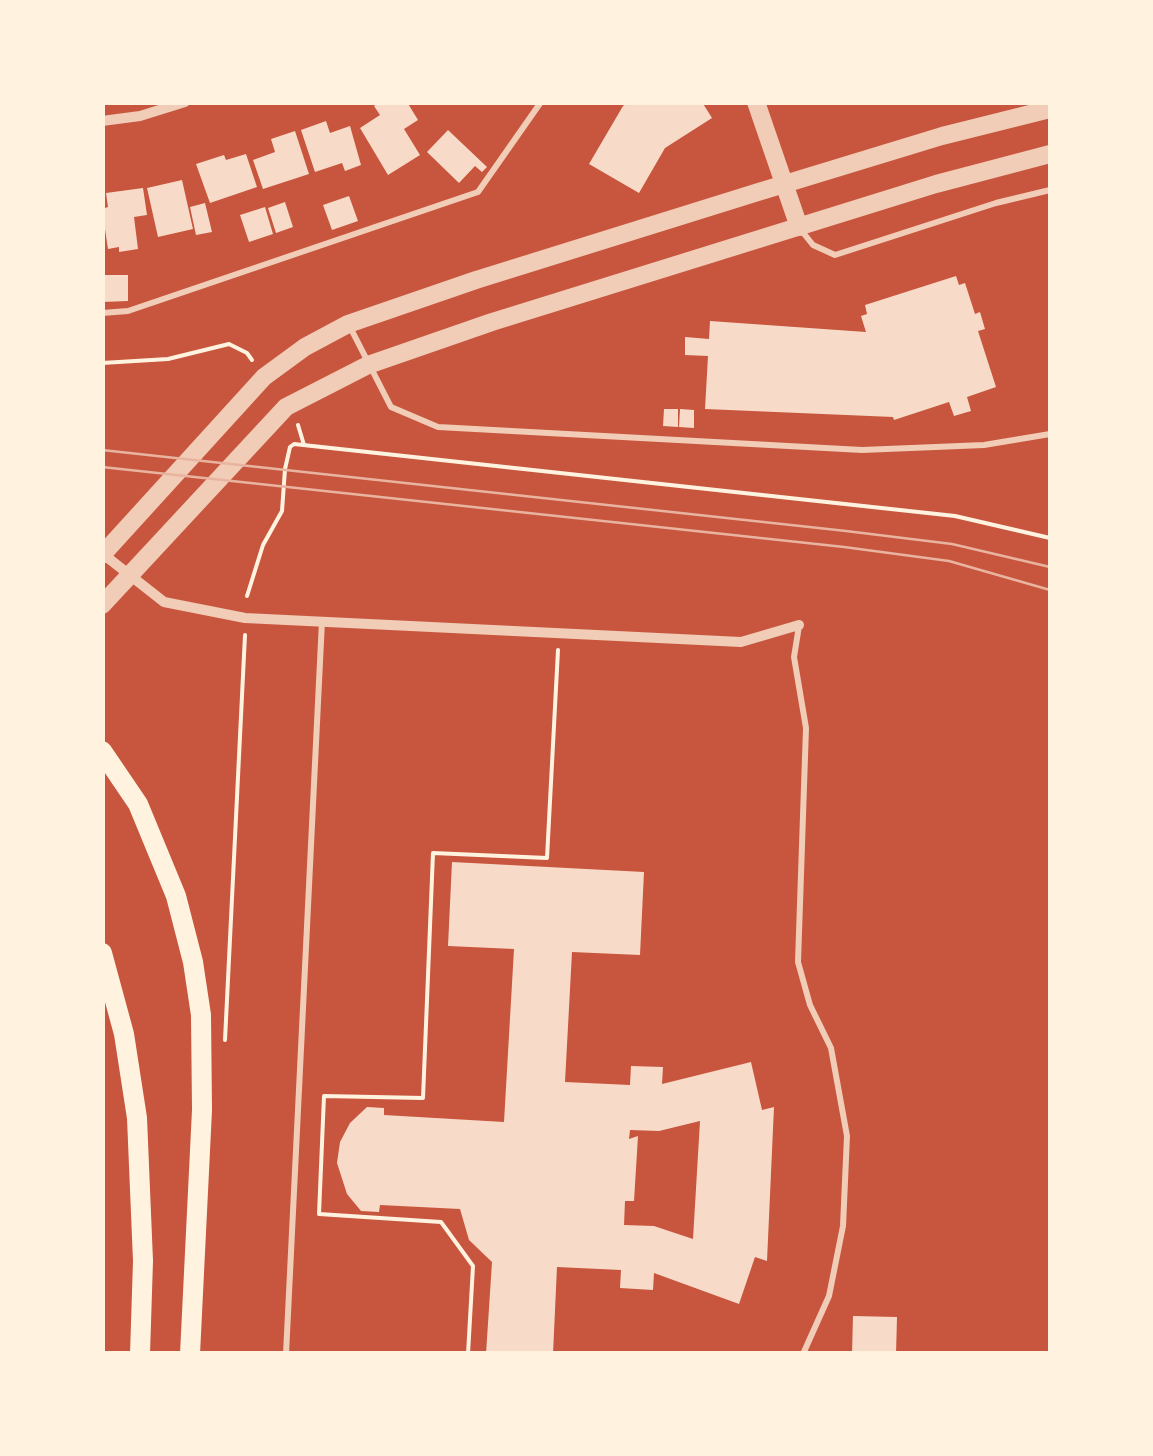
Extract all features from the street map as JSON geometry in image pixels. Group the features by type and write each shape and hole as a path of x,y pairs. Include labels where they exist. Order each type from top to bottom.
{"main road":[{"path":"102,751 138,804 176,896 198,998 202,1110 190,1354"},
{"path":"102,954 124,1034 138,1118 144,1261 140,1354"}],"street":[{"path":"102,120 140,116 185,102"},
{"path":"756,102 799,227"},
{"path":"799,624 740,642 245,618 164,602 103,554 206,436 264,377 305,347 348,324 476,280 942,136 1050,109"},
{"path":"102,605 286,407 368,365 492,322 936,184 1050,154"}],"lane":[{"path":"102,312 128,310 478,192 541,102"},
{"path":"799,227 813,245 835,255 996,203 1050,190"},
{"path":"348,324 391,406 438,426 862,450 984,445 1050,434"},
{"path":"286,1354 322,620"},
{"path":"799,624 794,657 806,728 798,962 810,1005 831,1048 847,1136 842,1226 830,1296 804,1354"}],"path":[{"path":"102,363 168,359 229,344 247,352 255,364"},
{"path":"296,422 304,444"},
{"path":"247,596 263,545 282,511 290,447 294,444 954,516 1050,538"},
{"path":"468,1354 474,1266 442,1222 319,1214 324,1096 422,1098 433,853 548,858 558,651 566,632"},
{"path":"226,1039 245,635"}],"building":[{"path":"379,102 407,102 418,120 404,129 420,155 388,175 360,128 380,115 374,106"},
{"path":"629,102 702,102 712,118 665,148 639,193 589,164"},
{"path":"326,121 330,133 350,126 361,165 345,171 342,163 315,172 301,130"},
{"path":"448,130 487,167 482,172 475,166 459,183 427,152"},
{"path":"295,131 309,174 263,189 253,160 275,152 271,139"},
{"path":"246,154 257,187 210,203 196,164 224,155 226,160"},
{"path":"182,180 193,229 158,237 147,188"},
{"path":"143,188 147,215 134,217 138,249 108,249 102,209 108,207 106,193"},
{"path":"349,196 358,221 332,230 323,205"},
{"path":"285,202 293,227 276,233 268,208"},
{"path":"205,203 212,232 196,235 190,207"},
{"path":"265,207 273,234 249,242 240,215"},
{"path":"102,275 128,275 128,301 102,302"},
{"path":"956,276 959,285 965,283 975,314 980,312 985,329 978,331 996,387 967,397 971,411 954,416 949,402 894,420 705,409 708,356 685,355 685,337 709,339 710,321 866,332 861,316 867,314 865,305"},
{"path":"664,409 678,409 678,427 663,426"},
{"path":"680,409 694,410 694,428 679,427"},
{"path":"452,862 644,872 640,955 572,952 565,1082 630,1085 631,1066 663,1067 662,1084 751,1062 762,1110 774,1107 767,1261 755,1257 739,1304 654,1273 653,1290 620,1288 621,1270 557,1267 553,1354 486,1354 492,1262 469,1240 460,1209 380,1205 379,1212 361,1211 347,1194 337,1163 340,1142 350,1123 367,1107 384,1108 384,1115 504,1122 514,949 448,946","holes":["700,1121 693,1239 654,1226 624,1225 625,1201 634,1201 638,1136 629,1139 630,1130 659,1131"]},
{"path":"853,1316 897,1317 896,1354 852,1354"}],"tram line":[{"path":"102,450 952,544 1050,567"},
{"path":"102,467 844,547 949,561 1050,590"}]}
